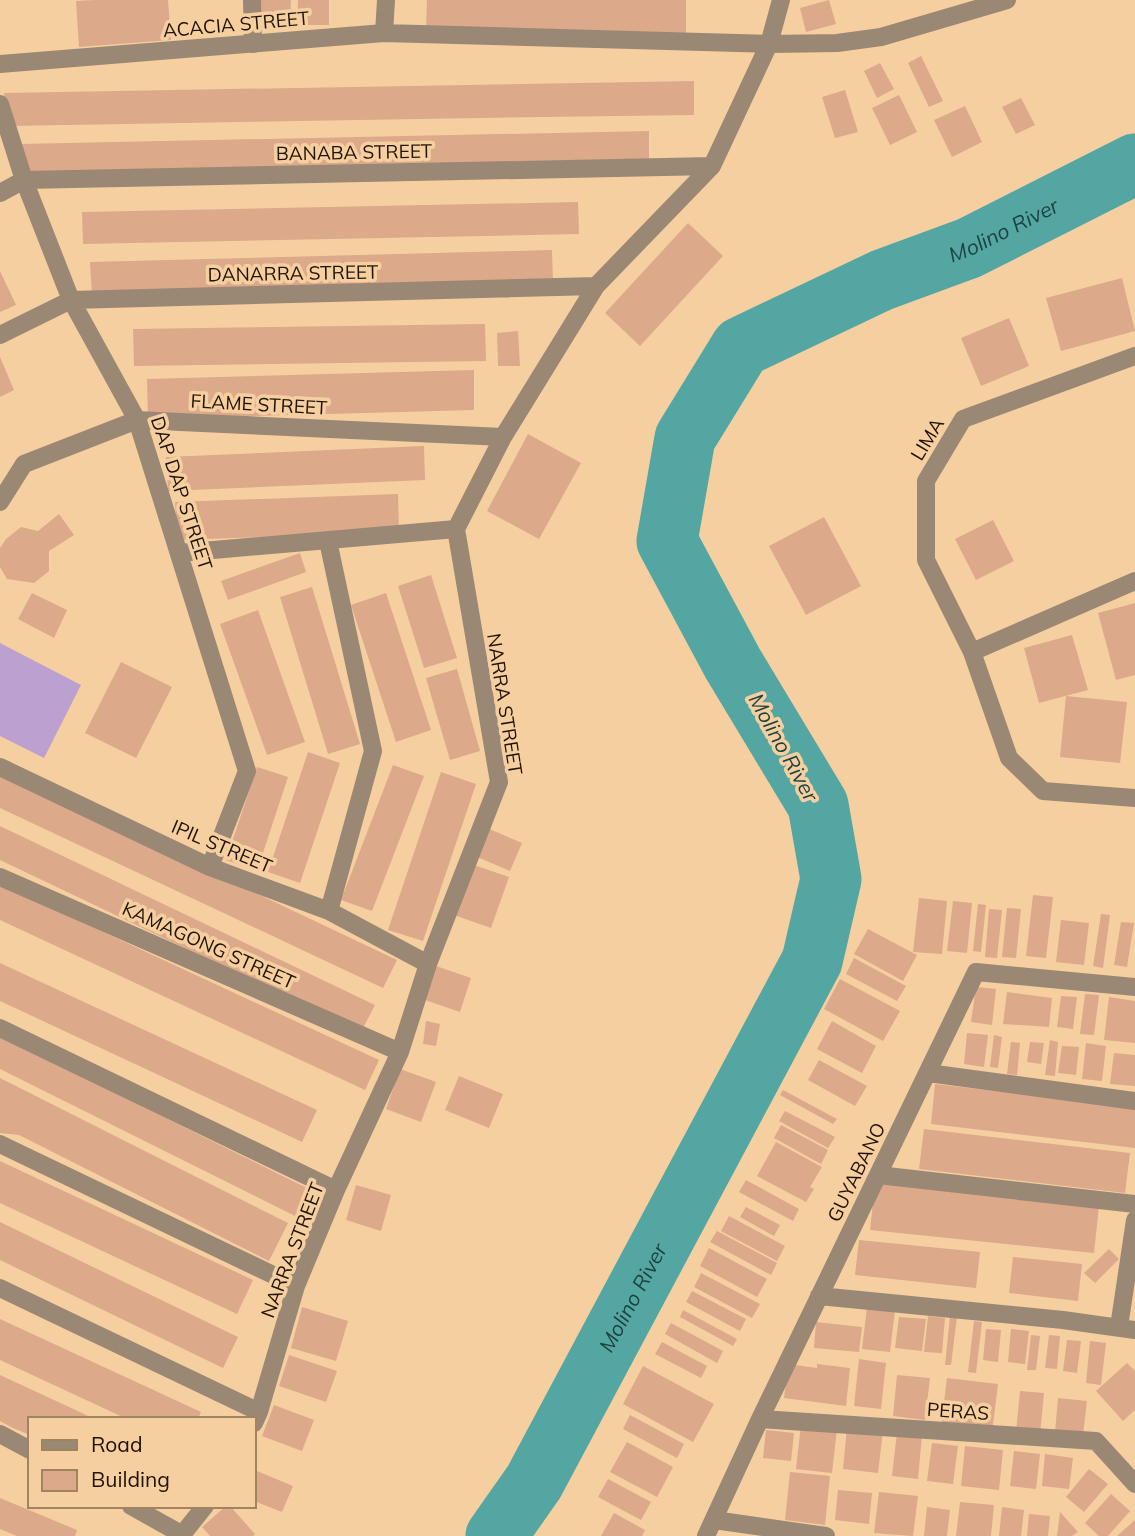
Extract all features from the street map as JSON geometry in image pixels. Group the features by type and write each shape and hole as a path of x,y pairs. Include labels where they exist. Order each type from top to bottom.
{"street":[{"path":"252,0 253,44"},
{"path":"384,33 386,0"},
{"path":"179,553 456,529 502,437 596,286 712,166 769,44 781,0"},
{"name":"ACACIA STREET","path":"0,64 384,33 769,44 837,43 881,37 1007,0"},
{"name":"DAP DAP STREET","path":"0,104 24,180 71,300 137,420 247,771 210,867"},
{"name":"BANABA STREET","path":"0,193 24,180 712,166"},
{"name":"DANARRA STREET","path":"0,335 71,300 596,286"},
{"name":"LIMA","path":"1135,356 963,419 926,481 926,560 972,652 1009,758 1043,792 1135,798"},
{"name":"FLAME STREET","path":"0,502 24,464 137,420 502,437"},
{"name":"NARRA STREET","path":"257,1418 296,1286 400,1052 428,964 499,782 456,529"},
{"path":"328,541 373,751 329,911"},
{"path":"972,652 1135,581"},
{"name":"IPIL STREET","path":"0,767 210,867 329,911 428,964"},
{"name":"KAMAGONG STREET","path":"0,877 400,1052"},
{"name":"GUYABANO","path":"710,1528 976,972 1135,987"},
{"path":"0,1028 337,1191"},
{"path":"928,1073 1135,1101"},
{"path":"0,1144 296,1286"},
{"path":"878,1175 1135,1204"},
{"path":"819,1296 1127,1329 1135,1220"},
{"path":"0,1288 255,1417"},
{"name":"PERAS","path":"760,1419 1096,1441 1135,1483"},
{"path":"0,1434 28,1449"},
{"path":"135,1508 182,1535 203,1508"},
{"path":"710,1528 826,1536"}],"shaded area":[{"path":"0,643 81,685 44,758 0,736"}],"building":[{"path":"168,0 171,40 79,47 76,1"},
{"path":"260,0 291,0 290,21 260,21"},
{"path":"298,0 329,0 329,25 297,25"},
{"path":"427,0 686,0 686,33 426,29"},
{"path":"829,0 836,24 806,32 800,8"},
{"path":"921,56 943,101 929,107 908,63"},
{"path":"880,63 894,89 877,98 864,71"},
{"path":"694,81 694,115 8,126 4,93"},
{"path":"845,90 858,132 835,138 822,97"},
{"path":"899,95 917,132 890,145 872,108"},
{"path":"1021,98 1035,125 1016,134 1002,107"},
{"path":"965,106 982,142 952,157 934,120"},
{"path":"649,131 649,162 23,173 20,144"},
{"path":"578,202 579,234 83,244 82,212"},
{"path":"688,223 723,256 640,346 605,313"},
{"path":"552,250 553,283 92,294 90,262"},
{"path":"0,271 16,305 0,312"},
{"path":"1122,278 1135,331 1061,351 1046,298"},
{"path":"1009,318 1029,366 981,386 961,338"},
{"path":"485,324 486,361 134,366 133,329"},
{"path":"518,331 520,366 498,366 497,333"},
{"path":"0,357 14,390 0,397"},
{"path":"474,370 474,410 148,419 147,379"},
{"path":"528,434 581,463 539,539 487,511"},
{"path":"424,446 425,480 168,491 166,457"},
{"path":"398,494 399,532 177,540 175,502"},
{"path":"59,514 74,535 49,551 49,571 34,583 7,579 0,567 0,548 6,539 21,527 38,531"},
{"path":"824,517 861,586 806,615 769,546"},
{"path":"993,520 1014,561 976,580 955,539"},
{"path":"300,553 306,572 228,600 221,581"},
{"path":"431,575 457,658 424,668 398,586"},
{"path":"312,587 360,744 328,754 280,597"},
{"path":"32,593 67,610 54,638 18,619"},
{"path":"386,593 431,730 396,742 351,605"},
{"path":"1135,603 1135,675 1116,680 1098,613"},
{"path":"258,610 305,742 267,755 220,624"},
{"path":"1072,635 1088,690 1039,703 1024,648"},
{"path":"121,662 172,687 136,758 85,733"},
{"path":"457,669 480,751 450,760 426,678"},
{"path":"1066,696 1127,702 1120,763 1060,757"},
{"path":"308,752 340,763 300,883 268,872"},
{"path":"393,765 424,776 372,911 341,900"},
{"path":"257,767 288,777 257,871 226,860"},
{"path":"0,772 397,960 383,988 0,808"},
{"path":"441,772 476,784 423,941 388,930"},
{"path":"0,826 375,1005 361,1032 0,860"},
{"path":"487,828 522,843 510,871 475,856"},
{"path":"468,863 509,877 491,928 451,914"},
{"path":"0,884 379,1060 365,1090 0,920"},
{"path":"1033,895 1053,897 1046,958 1026,956"},
{"path":"919,898 947,901 942,954 913,952"},
{"path":"953,901 972,903 967,953 947,951"},
{"path":"978,904 986,905 981,952 973,951"},
{"path":"1007,908 1021,909 1016,958 1002,957"},
{"path":"989,909 1002,910 997,958 985,957"},
{"path":"1101,914 1110,915 1103,968 1093,966"},
{"path":"1061,920 1089,923 1084,965 1056,962"},
{"path":"1121,922 1134,923 1127,967 1114,965"},
{"path":"868,929 917,955 903,981 854,954"},
{"path":"854,958 906,986 897,1001 846,974"},
{"path":"0,963 317,1110 302,1142 0,1001"},
{"path":"436,966 471,978 460,1012 425,1000"},
{"path":"840,979 900,1011 883,1041 824,1009"},
{"path":"976,987 996,989 992,1025 971,1022"},
{"path":"1007,992 1052,998 1049,1027 1003,1024"},
{"path":"1085,994 1099,995 1094,1035 1080,1034"},
{"path":"1061,996 1077,997 1073,1029 1057,1027"},
{"path":"1109,997 1135,1001 1135,1043 1104,1040"},
{"path":"426,1021 440,1024 436,1046 423,1044"},
{"path":"832,1021 876,1046 862,1073 817,1049"},
{"path":"967,1033 988,1035 984,1067 964,1064"},
{"path":"994,1035 1002,1037 998,1068 990,1067"},
{"path":"0,1036 321,1195 307,1222 0,1069"},
{"path":"1050,1040 1058,1042 1055,1076 1045,1075"},
{"path":"1011,1042 1020,1043 1017,1075 1007,1074"},
{"path":"1030,1042 1044,1043 1041,1064 1027,1062"},
{"path":"1086,1043 1106,1046 1102,1081 1082,1079"},
{"path":"1062,1046 1079,1047 1076,1075 1058,1073"},
{"path":"1114,1053 1135,1055 1135,1086 1110,1084"},
{"path":"819,1060 867,1086 855,1106 808,1080"},
{"path":"400,1069 436,1082 421,1122 386,1109"},
{"path":"459,1076 503,1094 489,1128 445,1110"},
{"path":"0,1078 288,1223 269,1261 19,1135 0,1133"},
{"path":"935,1084 1135,1107 1135,1148 931,1124"},
{"path":"783,1090 837,1119 833,1124 780,1095"},
{"path":"785,1111 835,1137 828,1148 779,1121"},
{"path":"781,1125 828,1150 821,1164 774,1138"},
{"path":"924,1129 1130,1153 1125,1193 919,1169"},
{"path":"776,1142 822,1167 810,1187 814,1189 806,1202 757,1176"},
{"path":"0,1161 253,1280 237,1314 0,1203"},
{"path":"746,1180 799,1209 793,1221 739,1192"},
{"path":"875,1183 1099,1206 1094,1253 870,1230"},
{"path":"356,1185 391,1195 381,1231 346,1220"},
{"path":"746,1207 780,1225 774,1236 740,1217"},
{"path":"729,1216 785,1246 777,1261 721,1231"},
{"path":"0,1222 238,1337 223,1368 0,1260"},
{"path":"717,1231 777,1263 771,1275 710,1242"},
{"path":"859,1240 980,1252 976,1288 855,1275"},
{"path":"709,1248 767,1279 757,1297 700,1266"},
{"path":"1109,1249 1119,1259 1095,1283 1084,1273"},
{"path":"1013,1257 1082,1264 1078,1301 1009,1293"},
{"path":"701,1273 760,1304 752,1318 694,1287"},
{"path":"692,1291 746,1319 740,1331 686,1302"},
{"path":"302,1307 348,1321 336,1361 291,1348"},
{"path":"867,1307 895,1310 890,1352 862,1349"},
{"path":"683,1310 737,1339 733,1346 680,1317"},
{"path":"928,1316 945,1318 942,1353 924,1352"},
{"path":"950,1316 957,1317 951,1365 945,1365"},
{"path":"899,1317 926,1319 922,1351 895,1348"},
{"path":"0,1319 201,1412 199,1417 123,1417 0,1360"},
{"path":"974,1321 982,1322 976,1373 968,1372"},
{"path":"816,1322 862,1327 859,1352 814,1348"},
{"path":"671,1323 723,1351 717,1363 665,1334"},
{"path":"986,1329 1001,1330 998,1362 983,1360"},
{"path":"1011,1329 1029,1331 1025,1364 1008,1362"},
{"path":"1031,1335 1040,1336 1036,1370 1027,1370"},
{"path":"1049,1335 1060,1336 1057,1369 1045,1368"},
{"path":"1067,1340 1081,1341 1077,1373 1063,1371"},
{"path":"1090,1341 1106,1343 1101,1385 1086,1383"},
{"path":"662,1342 707,1366 701,1378 655,1354"},
{"path":"289,1355 337,1371 326,1402 279,1386"},
{"path":"859,1359 886,1363 881,1409 854,1406"},
{"path":"1127,1363 1135,1371 1135,1410 1123,1421 1096,1391"},
{"path":"788,1364 817,1368 817,1364 850,1368 846,1406 784,1398"},
{"path":"643,1366 714,1404 693,1442 623,1404"},
{"path":"0,1375 89,1417 28,1417 28,1434 0,1421"},
{"path":"897,1375 930,1378 925,1420 893,1416"},
{"path":"947,1378 998,1384 992,1433 941,1427"},
{"path":"1020,1391 1044,1393 1040,1435 1016,1432"},
{"path":"1058,1398 1087,1401 1083,1435 1055,1432"},
{"path":"274,1405 314,1420 302,1451 262,1436"},
{"path":"630,1415 684,1444 677,1458 623,1429"},
{"path":"801,1425 837,1429 832,1473 796,1469"},
{"path":"847,1427 883,1431 878,1473 843,1469"},
{"path":"766,1430 794,1433 791,1461 763,1458"},
{"path":"897,1432 922,1435 918,1479 892,1476"},
{"path":"627,1442 673,1467 657,1497 610,1472"},
{"path":"932,1443 958,1446 953,1484 927,1481"},
{"path":"965,1446 1003,1450 999,1490 961,1486"},
{"path":"1014,1451 1040,1454 1036,1489 1010,1486"},
{"path":"1045,1454 1073,1458 1069,1489 1042,1486"},
{"path":"1089,1469 1108,1484 1084,1512 1066,1497"},
{"path":"257,1471 293,1486 282,1512 256,1502"},
{"path":"790,1472 830,1476 825,1525 785,1520"},
{"path":"608,1479 651,1502 641,1520 598,1497"},
{"path":"838,1490 872,1493 869,1524 835,1520"},
{"path":"879,1492 918,1496 913,1536 874,1533"},
{"path":"1111,1494 1130,1511 1108,1536 1099,1536 1085,1523"},
{"path":"0,1498 77,1530 75,1536 17,1536 0,1529"},
{"path":"960,1502 994,1505 991,1536 956,1536"},
{"path":"927,1507 950,1510 947,1536 924,1536"},
{"path":"1002,1507 1024,1510 1021,1536 999,1536"},
{"path":"224,1508 232,1508 255,1534 210,1536 202,1527"},
{"path":"1060,1512 1078,1532 1072,1536 1057,1536"},
{"path":"614,1513 645,1530 642,1536 601,1536"},
{"path":"1029,1514 1050,1516 1048,1536 1027,1536"},
{"path":"1135,1520 1135,1536 1117,1536"}],"waterway":[{"name":"Molino River","path":"496,1536 534,1482 812,961 831,879 818,805 733,664 667,541 685,438 741,347 882,280 969,248 1135,164"}]}
